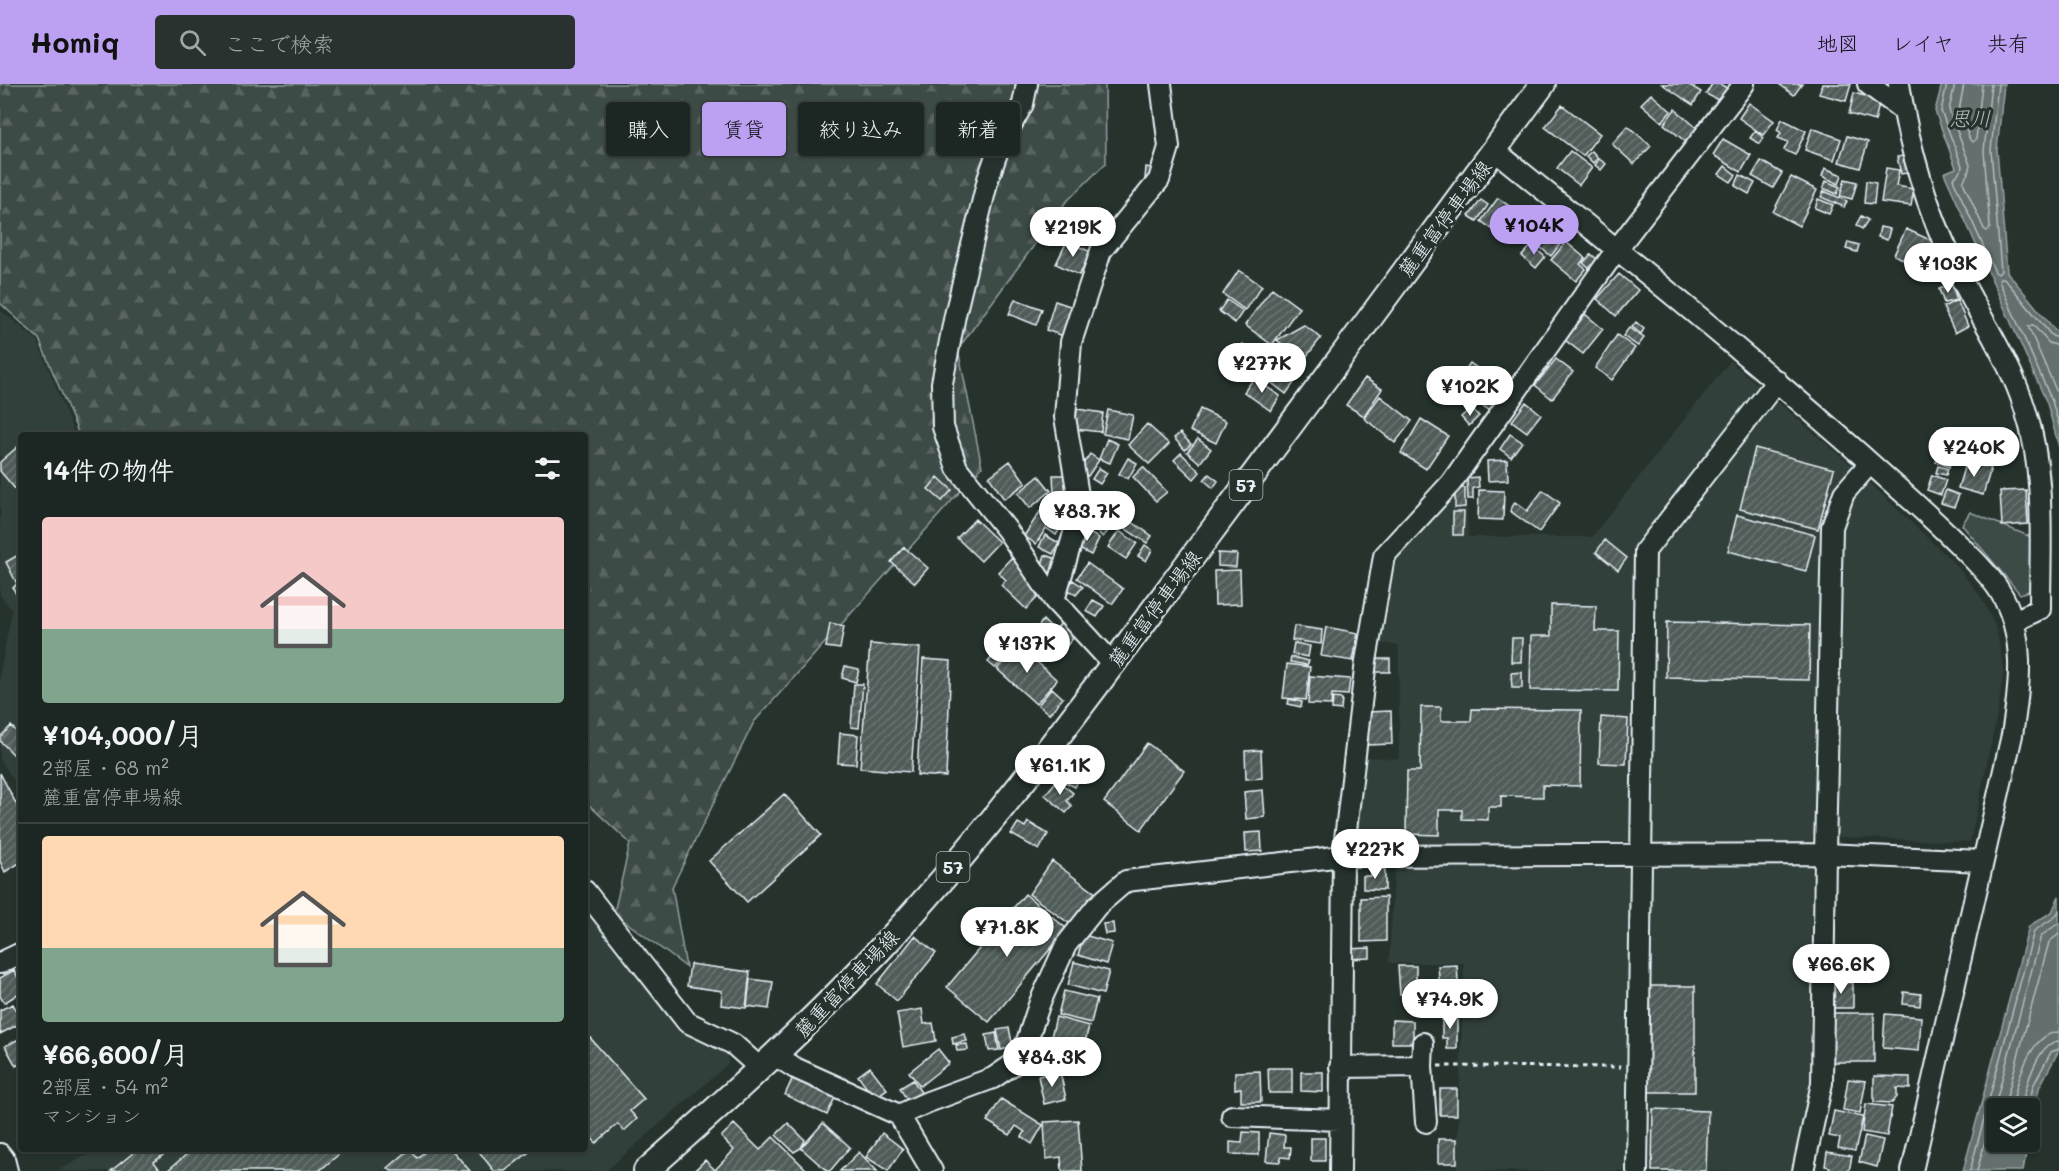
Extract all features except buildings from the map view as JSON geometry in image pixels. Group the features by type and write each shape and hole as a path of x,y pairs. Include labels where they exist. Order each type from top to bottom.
{"main road":[{"name":"麓重富停車場線","path":"646,1171 768,1062 830,1002 897,932 976,840 1113,664 1543,84"}],"street":[{"path":"1027,84 1023,104 999,147 988,179 955,315 942,383 943,427 957,468 1007,530 1054,600 1113,664"},
{"path":"1054,600 1078,520 1078,495 1065,417 1071,342 1101,251 1159,180 1169,147 1161,84"},
{"path":"1340,1171 1343,856 1366,661 1384,556 1450,483 1617,249 1744,84"},
{"path":"1868,84 1904,110"},
{"path":"1899,84 1920,183 1953,262 2006,360 2025,410 2036,458 2040,514 2040,609 2014,621"},
{"path":"1494,150 1777,381 1870,463 1974,559 1999,590 2014,621 2019,654 2020,685 2012,735 1912,1171"},
{"path":"1637,1171 1645,551 1777,381"},
{"path":"1803,1171 1822,1083 1824,854 1832,526 1844,493 1870,463"},
{"path":"899,1115 928,1101 993,1078 1018,1061 1028,1041 1040,1002 1066,945 1097,906 1126,881 1343,856 1824,854 1983,861"},
{"path":"588,895 687,1022 768,1062 795,1068 899,1115 932,1171"},
{"path":"0,963 18,954"},
{"path":"1423,1043 1422,1066 1426,1122"},
{"path":"1340,1067 1422,1066"},
{"path":"1232,1116 1340,1120"},
{"path":"0,1154 7,1171"}],"path":[{"path":"1422,1066 1638,1067"}],"shaded area":[{"path":"0,310 37,340 74,432 18,432 18,786 0,759 0,674 12,610 0,595"},
{"path":"1730,361 1850,464 1955,564 1981,597 1996,628 2004,669 1997,715 1970,842 1812,836 1810,1083 1793,1171 1407,1171 1457,1169 1464,963 1389,963 1396,846 1365,846 1357,833 1365,757 1399,759 1399,646 1376,642 1394,564 1402,545 1465,484 1468,537 1592,537"},
{"path":"588,913 679,1029 727,1048 728,1064 606,1171 57,1171 93,1152 588,1152"}],"green space":[{"path":"0,84 1105,84 1106,163 1065,203 958,349 982,467 754,722 672,887 686,967 614,913 630,843 588,806 588,432 78,432 39,339 0,303"},
{"path":"1970,512 2031,537 2029,591 2020,594 1962,525"}],"water":[{"name":"思川","path":"1942,84 2004,84 1997,150 2007,272 2059,335 2059,447 2047,403 1944,173 1956,168 1935,111"},
{"path":"2059,896 2059,1050 2039,1088 2037,1098 1986,1098 1986,1152 2026,1152 2023,1171 1963,1171 2029,926 2052,912"}]}
